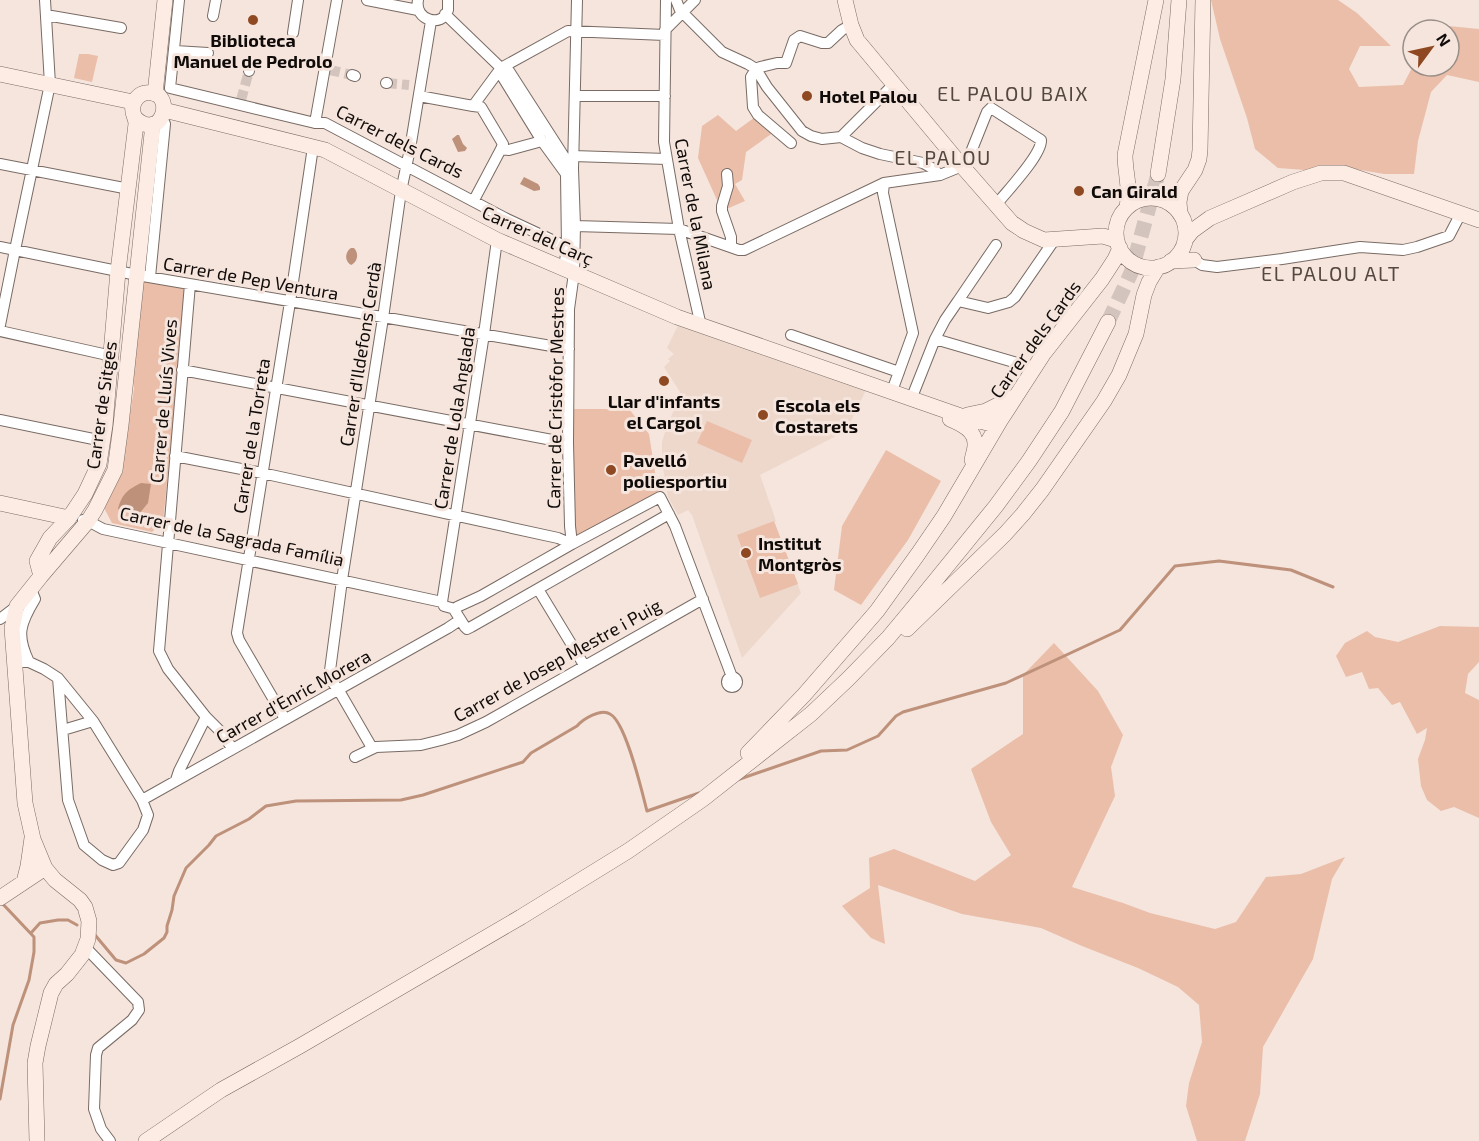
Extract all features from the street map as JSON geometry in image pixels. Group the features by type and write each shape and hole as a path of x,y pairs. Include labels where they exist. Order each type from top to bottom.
{"street":[{"path":"0,325 50,84 45,0"},
{"path":"155,94 165,0"},
{"name":"Carrer dels Cards","path":"179,0 170,88 241,102 315,123 325,123 505,218 567,247"},
{"path":"213,16 216,0"},
{"path":"293,33 298,0"},
{"path":"315,123 327,69 337,0"},
{"path":"367,0 418,5 420,15 431,21 446,14 448,0"},
{"name":"Carrer de Cristòfor Mestres","path":"572,544 568,443 569,270 574,226 573,156 577,0"},
{"name":"Carrer de la Milana","path":"666,0 664,142 679,229 701,326"},
{"path":"676,0 680,10 722,52 756,69 767,87 802,131 822,139 841,137 880,154 923,163 940,175"},
{"path":"473,106 501,68 568,32 665,33 695,0"},
{"path":"845,0 850,25 858,40 1012,223 1044,240 1103,236 1118,244"},
{"path":"1156,0 1125,155 1129,189 1116,228 1118,244 1126,257 1146,267 1174,254 1185,230 1179,202 1181,191 1195,170 1200,150 1203,0"},
{"path":"1158,174 1173,79 1179,0"},
{"path":"446,14 501,68 509,71 573,169"},
{"path":"46,15 122,28"},
{"name":"Carrer d'Ildefons Cerdà","path":"373,747 329,678 416,90 431,21"},
{"path":"791,143 758,115 753,107 751,77 756,69 786,63 794,40 800,36 828,43 850,25"},
{"path":"175,51 208,53"},
{"path":"501,68 502,76 542,141 566,174 569,270"},
{"path":"0,74 134,102"},
{"path":"841,137 894,84"},
{"path":"416,90 481,107 503,144 474,200"},
{"path":"145,93 155,94 162,100 159,118 145,124 136,119 132,112 134,102 137,97 145,93"},
{"path":"575,96 665,96"},
{"path":"574,226 679,229 744,250 884,183 940,175 962,166 969,157 987,112 991,108 1041,140 1041,146 1029,165 996,205"},
{"name":"Carrer del Carç","path":"159,118 325,150 496,240 701,326 961,416 991,424 1000,421"},
{"name":"Carrer de Sitges","path":"33,837 25,802 12,628 18,606 88,521 115,470 144,276 159,118"},
{"path":"41,576 37,561 50,538 69,518 85,494 99,464 136,119"},
{"path":"501,149 509,150 542,141"},
{"name":"Carrer de la Torreta","path":"285,719 237,633 290,302 312,147"},
{"path":"573,156 667,159"},
{"path":"0,164 129,189"},
{"path":"888,638 909,627 1005,534 1042,490 1119,375 1136,334 1149,282 1192,231 1210,218 1293,182 1321,173 1333,172 1344,173 1479,220"},
{"path":"727,174 728,186 722,211 731,237 731,247"},
{"path":"884,183 883,193 913,333 899,372 901,394"},
{"path":"1088,237 1136,201 1145,198 1165,201 1182,217 1196,220 1210,218"},
{"path":"1174,254 1202,265 1218,267 1282,260 1360,247 1403,250 1449,236 1461,213"},
{"path":"958,301 988,308 1009,302 1015,297 1055,238"},
{"name":"Carrer de Lola Anglada","path":"442,602 484,334 496,240"},
{"name":"Carrer dels Cards","path":"967,475 1044,353 1102,279 1115,259 1118,244"},
{"path":"901,394 945,320 996,245"},
{"name":"Carrer de Pep Ventura","path":"0,247 144,276 569,349"},
{"name":"Carrer dels Cards","path":"1102,279 1134,263"},
{"name":"Carrer de Lluís Vives","path":"190,284 159,651 168,669 232,748"},
{"path":"146,1141 221,1090 511,923 600,869 724,783 811,714 888,638 1029,461 1062,411 1108,322"},
{"path":"0,331 112,356"},
{"path":"913,333 1034,368"},
{"path":"791,335 899,372"},
{"path":"183,370 568,443"},
{"name":"Carrer del Carç","path":"901,394 923,408 961,423 971,431 976,443 967,475"},
{"path":"961,416 986,411 1017,395"},
{"path":"0,420 103,441"},
{"path":"175,456 558,538 572,544"},
{"path":"724,783 737,764 804,695 877,611 944,516 967,475"},
{"name":"Carrer d'Enric Morera","path":"142,800 338,689 482,596 572,544 660,497 669,514 466,629 457,614"},
{"name":"Carrer de la Sagrada Família","path":"0,503 88,521 103,529 168,544 248,559 442,602 444,606 457,614"},
{"path":"669,514 732,677"},
{"path":"29,662 21,645 21,632 26,614 35,599 31,589"},
{"path":"538,589 584,665"},
{"name":"Carrer de Josep Mestre i Puig","path":"355,758 373,747 421,745 458,735 486,722 703,599"},
{"path":"0,619 18,606"},
{"path":"14,662 29,662 58,678 93,721 142,800 148,815 143,830 119,863 113,865 102,860 84,845 68,800 58,678"},
{"path":"176,780 206,717"},
{"path":"63,730 93,721"},
{"path":"33,837 45,868 55,880 80,900 88,915 89,931 82,955 56,984 51,993 38,1046 35,1063 38,1141"},
{"path":"12,890 28,866 33,837"},
{"path":"12,890 45,868"},
{"path":"12,890 46,882 61,885"},
{"path":"85,947 138,1002 139,1010 132,1020 98,1048 96,1055 94,1109 101,1130 110,1141"}],"shaded area":[{"path":"1211,0 1338,0 1357,13 1391,46 1360,46 1349,69 1359,87 1403,85 1407,78 1444,78 1431,92 1418,141 1414,174 1384,174 1331,165 1305,170 1278,168 1255,149 1220,39"},
{"path":"1461,27 1479,29 1479,82 1461,78"},
{"path":"79,54 98,56 92,82 74,78"},
{"path":"718,115 736,131 758,115 774,132 746,152 742,180 735,184 745,201 722,211 698,158 702,126"},
{"path":"457,135 467,148 465,151 458,152 452,139"},
{"path":"524,177 538,184 540,190 534,191 520,184"},
{"path":"351,248 356,250 357,255 355,262 351,265 346,256"},
{"path":"141,278 187,286 163,522 152,532 112,523 103,506 131,408 134,389 132,361"},
{"name":"Escola els Costarets","path":"681,319 869,384 846,431 760,475 776,521 774,522 801,593 742,658 692,515 688,510 678,515 668,497 666,486 662,462 662,442 680,392 664,367 674,354 667,348"},
{"name":"Pavelló poliesportiu","path":"568,409 629,409 649,434 659,498 572,544"},
{"path":"707,421 752,440 742,463 697,443"},
{"path":"886,450 941,481 908,540 861,605 834,590 842,526"},
{"path":"141,483 151,484 148,503 139,514 118,509 126,493"},
{"path":"774,521 798,584 760,598 737,535"},
{"path":"1440,626 1479,627 1479,662 1468,674 1465,693 1479,700 1479,818 1454,807 1441,811 1427,800 1421,786 1418,759 1427,728 1417,734 1400,702 1392,705 1378,688 1369,689 1362,672 1346,677 1336,656 1345,643 1367,631 1375,637 1398,642"},
{"path":"1054,643 1098,691 1123,735 1111,767 1115,796 1072,887 1150,913 1215,929 1236,922 1266,877 1301,874 1345,857 1332,879 1313,959 1263,1047 1260,1094 1245,1141 1197,1141 1186,1106 1189,1083 1202,1042 1199,1005 1178,987 1041,928 962,914 878,885 885,944 871,938 842,906 870,888 869,858 894,849 975,881 1011,855 991,822 971,769 1023,734 1023,675"}],"waterway":[{"path":"737,780 821,751 847,750 878,736 896,716 903,712 1006,683 1120,630 1175,566 1219,561 1291,570 1333,587"},
{"path":"95,935 116,960 126,963 144,954 164,938 167,932 174,896 186,868 216,836 249,819 266,806 296,801 401,800 423,795 523,762 531,753 597,713 610,714 622,730 633,758 647,811 699,793"},
{"path":"0,1099 13,1025 29,980 34,952 34,937 1,902"},
{"path":"31,933 40,923 68,920 77,925"}],"tunnel":[{"path":"330,70 352,75"},
{"path":"241,100 249,71"},
{"path":"387,83 409,85"},
{"path":"1108,322 1131,273 1158,174"}],"place":[{"name":"Biblioteca Manuel de Pedrolo","path":"253,20"},
{"name":"Hotel Palou","path":"807,96"},
{"name":"Can Girald","path":"1079,191"},
{"name":"Llar d'infants el Cargol","path":"664,381"},
{"name":"Escola els Costarets","path":"763,415"},
{"name":"Pavelló poliesportiu","path":"611,470"},
{"name":"Institut Montgròs","path":"746,553"}],"district":[{"name":"EL PALOU BAIX","path":"1013,93"},
{"name":"EL PALOU","path":"943,157"},
{"name":"EL PALOU ALT","path":"1331,273"}]}
